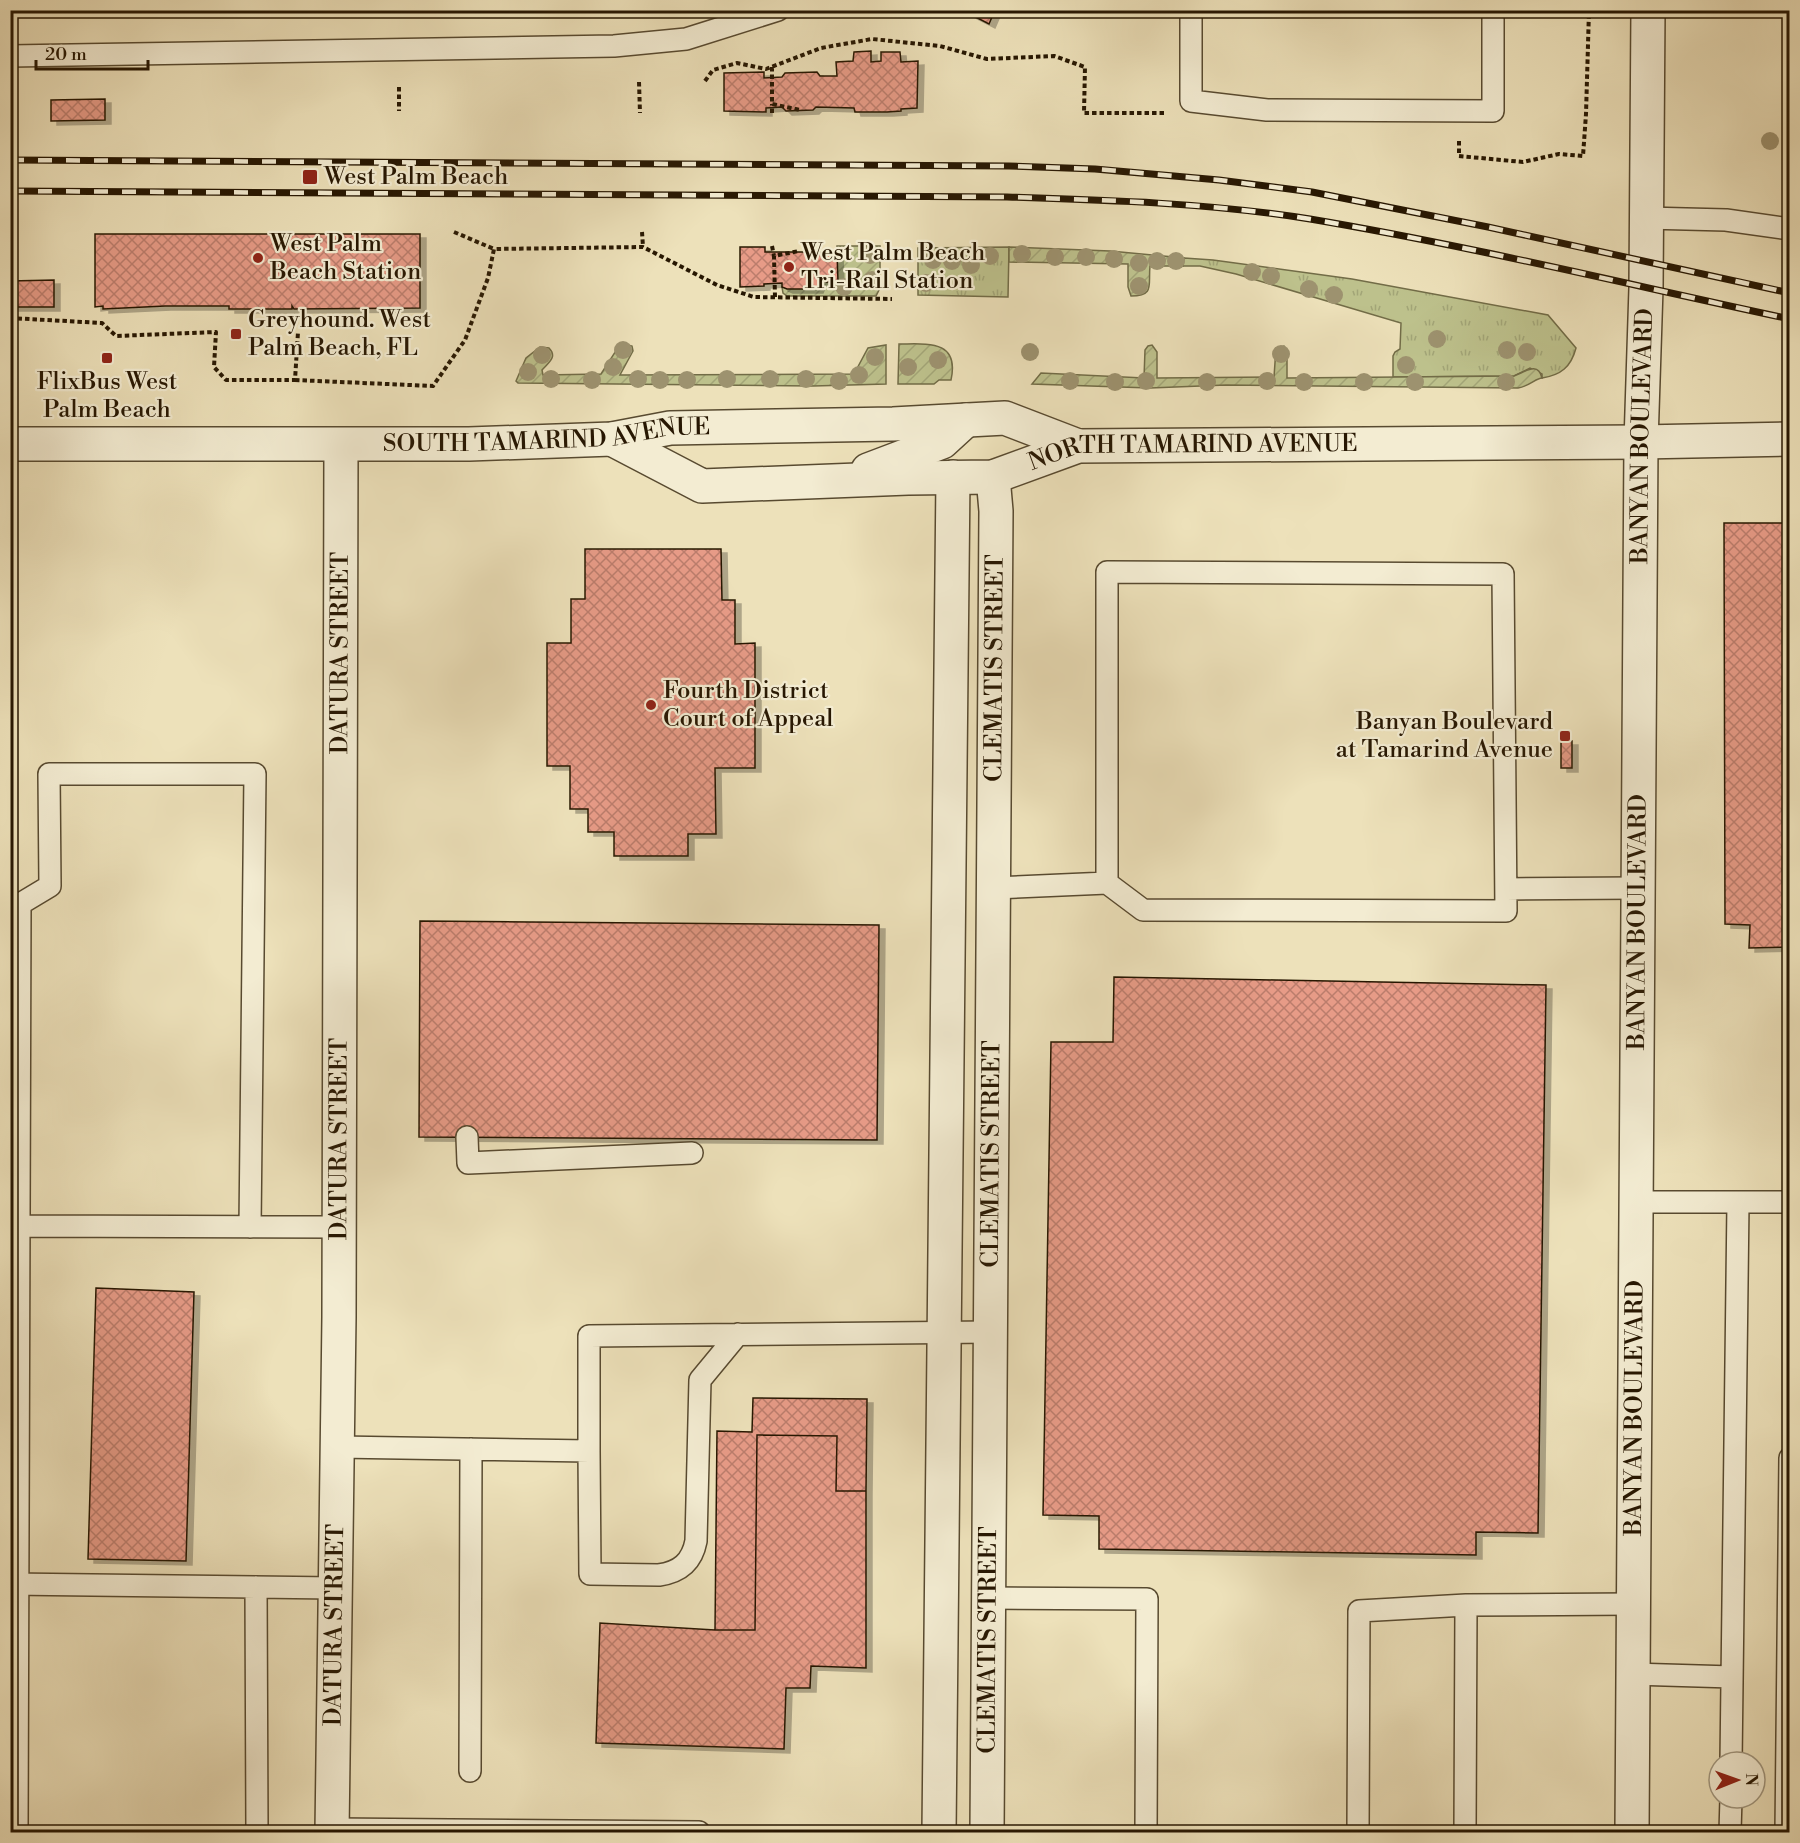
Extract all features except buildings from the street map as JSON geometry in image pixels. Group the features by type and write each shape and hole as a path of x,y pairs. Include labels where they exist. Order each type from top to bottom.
{"street":[{"name":"BANYAN BOULEVARD","path":"1632,1833 1641,442 1648,10"},
{"name":"SOUTH TAMARIND AVENUE","path":"10,444 469,444 612,439 670,428 893,424 1005,418 1078,446"},
{"path":"832,482 893,462 942,442 966,420"},
{"name":"NORTH TAMARIND AVENUE","path":"612,439 702,486 993,477 1078,446 1790,439"},
{"name":"DATURA STREET","path":"332,1831 340,1227 341,445"},
{"name":"CLEMATIS STREET","path":"939,1833 953,477"},
{"name":"CLEMATIS STREET","path":"987,1833 996,512 993,477"}],"lane":[{"path":"10,56 614,46 686,39 778,10"},
{"path":"1191,10 1191,101 1267,110 1458,111 1493,111 1493,10"},
{"path":"1646,218 1725,220 1790,229"},
{"path":"994,888 1107,883 1143,910 1506,912 1503,574 1107,572 1107,883"},
{"path":"17,1833 14,1584 14,1255 18,1226 15,904 50,886 49,774 255,774 250,1227"},
{"path":"1506,889 1638,888"},
{"path":"467,1137 468,1163 692,1153"},
{"path":"1636,1202 1790,1202"},
{"path":"1731,1750 1738,1203"},
{"path":"18,1226 340,1227"},
{"path":"738,1334 700,1380 696,1541 694,1551 688,1561 680,1569 670,1574 590,1574 589,1336 738,1334 991,1332"},
{"path":"338,1447 589,1451"},
{"path":"470,1772 471,1449"},
{"path":"1786,1833 1790,1458"},
{"path":"14,1584 335,1588"},
{"path":"256,1587 258,1833"},
{"path":"989,1598 1147,1599 1146,1833"},
{"path":"1358,1833 1359,1611 1466,1605 1633,1604"},
{"path":"1465,1833 1466,1605"},
{"path":"1632,1674 1732,1677"},
{"path":"1730,1833 1731,1810"},
{"path":"332,1831 699,1833"}],"path":[{"path":"1458,111 1459,156 1523,162 1559,154 1583,156 1589,10"},
{"path":"705,81 713,70 737,63 766,69 821,48 872,39 940,46 987,59 1054,56 1085,67 1084,113 1175,113 1191,101"},
{"path":"772,67 772,113"},
{"path":"639,82 640,113"},
{"path":"399,87 399,111"},
{"path":"772,104 800,110"},
{"path":"454,232 494,249 643,247 717,285 754,297 892,299"},
{"path":"642,232 643,247"},
{"path":"772,246 775,297"},
{"path":"10,318 102,323 116,336 216,332 214,367 226,380 295,380 433,386 465,340 488,278 494,249"},
{"path":"774,256 799,251"},
{"path":"295,380 298,332"}],"green space":[{"path":"837,246 880,246 880,288 876,296 787,296 783,293 782,287 816,289 820,282 837,282"},
{"path":"1009,247 1008,297 918,295 918,248"},
{"path":"1009,247 1110,251 1184,258 1183,266 1150,266 1147,292 1131,296 1128,287 1128,264 1009,262"},
{"path":"1184,258 1352,279 1548,315 1576,348 1564,369 1555,375 1542,378 1542,374 1530,368 1514,376 1393,377 1393,356 1400,349 1401,323 1236,274 1200,266 1183,266"},
{"path":"624,344 632,346 633,351 620,375 854,374 868,348 886,345 886,384 813,386 518,383 516,381 526,358 540,347 549,348 553,354 542,370 543,375 601,374 619,346"},
{"path":"899,344 930,345 946,351 952,367 951,380 939,380 934,384 898,384"},
{"path":"1152,345 1157,352 1157,378 1274,377 1276,348 1284,346 1287,350 1287,378 1514,376 1534,369 1540,373 1542,378 1518,388 1226,385 1150,388 1032,384 1041,373 1144,378 1145,350"}],"railway":[{"path":"10,160 1009,166 1095,169 1219,180 1312,192 1488,227 1790,293"},
{"path":"10,191 1007,197 1196,206 1310,219 1370,230 1790,319"}],"place":[{"name":"West Palm Beach","path":"310,177"},
{"name":"West Palm Beach Station","path":"258,258"},
{"name":"West Palm Beach Tri-Rail Station","path":"789,267"},
{"name":"Greyhound. West Palm Beach, FL","path":"236,334"},
{"name":"FlixBus West Palm Beach","path":"107,358"},
{"name":"Fourth District Court of Appeal","path":"651,705"},
{"name":"Banyan Boulevard at Tamarind Avenue","path":"1565,736"}]}
